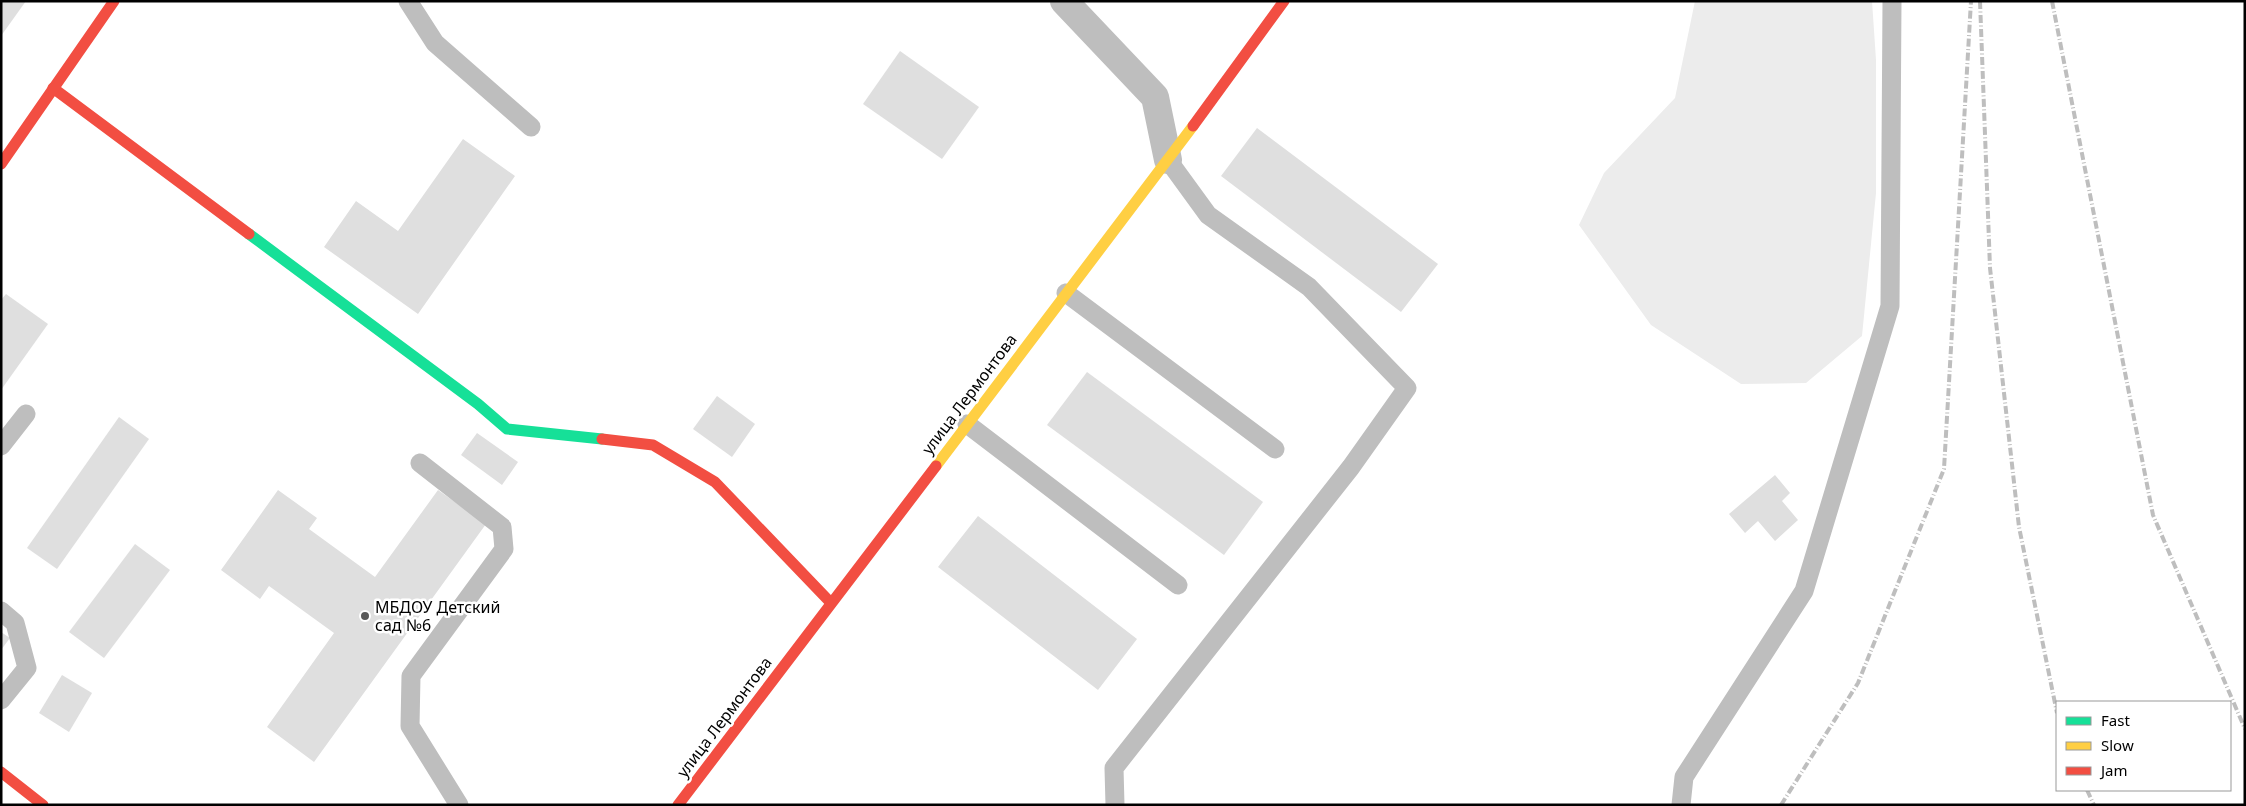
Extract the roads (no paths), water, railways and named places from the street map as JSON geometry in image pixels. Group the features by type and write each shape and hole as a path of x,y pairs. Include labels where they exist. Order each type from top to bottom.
{"street":[{"path":"1,164 114,1"},
{"path":"1064,1 1155,97 1168,160"},
{"name":"улица Лермонтова","path":"678,805 1168,160 1284,1"},
{"path":"53,88 470,398 507,429 653,445 715,482 831,603"},
{"path":"1,772 43,805"}],"lane":[{"path":"408,1 435,43 531,127"},
{"path":"1681,805 1684,777 1804,591 1890,306 1892,1"},
{"path":"1115,805 1114,768 1352,467 1407,388 1309,287 1208,215 1168,160"},
{"path":"1066,294 1275,449"},
{"path":"1,446 26,414"},
{"path":"967,424 1178,585"},
{"path":"420,462 502,527 504,549 410,676 410,726 459,805"},
{"path":"1,610 15,623 27,668 1,700"}],"railway":[{"path":"1781,805 1858,683 1944,469 1971,1"},
{"path":"1980,1 1990,268 2019,527 2056,708"},
{"path":"2052,1 2153,515 2245,729"},
{"path":"2087,791 2094,805"}],"place":[{"name":"МБДОУ Детский сад №6","path":"365,616"}]}
